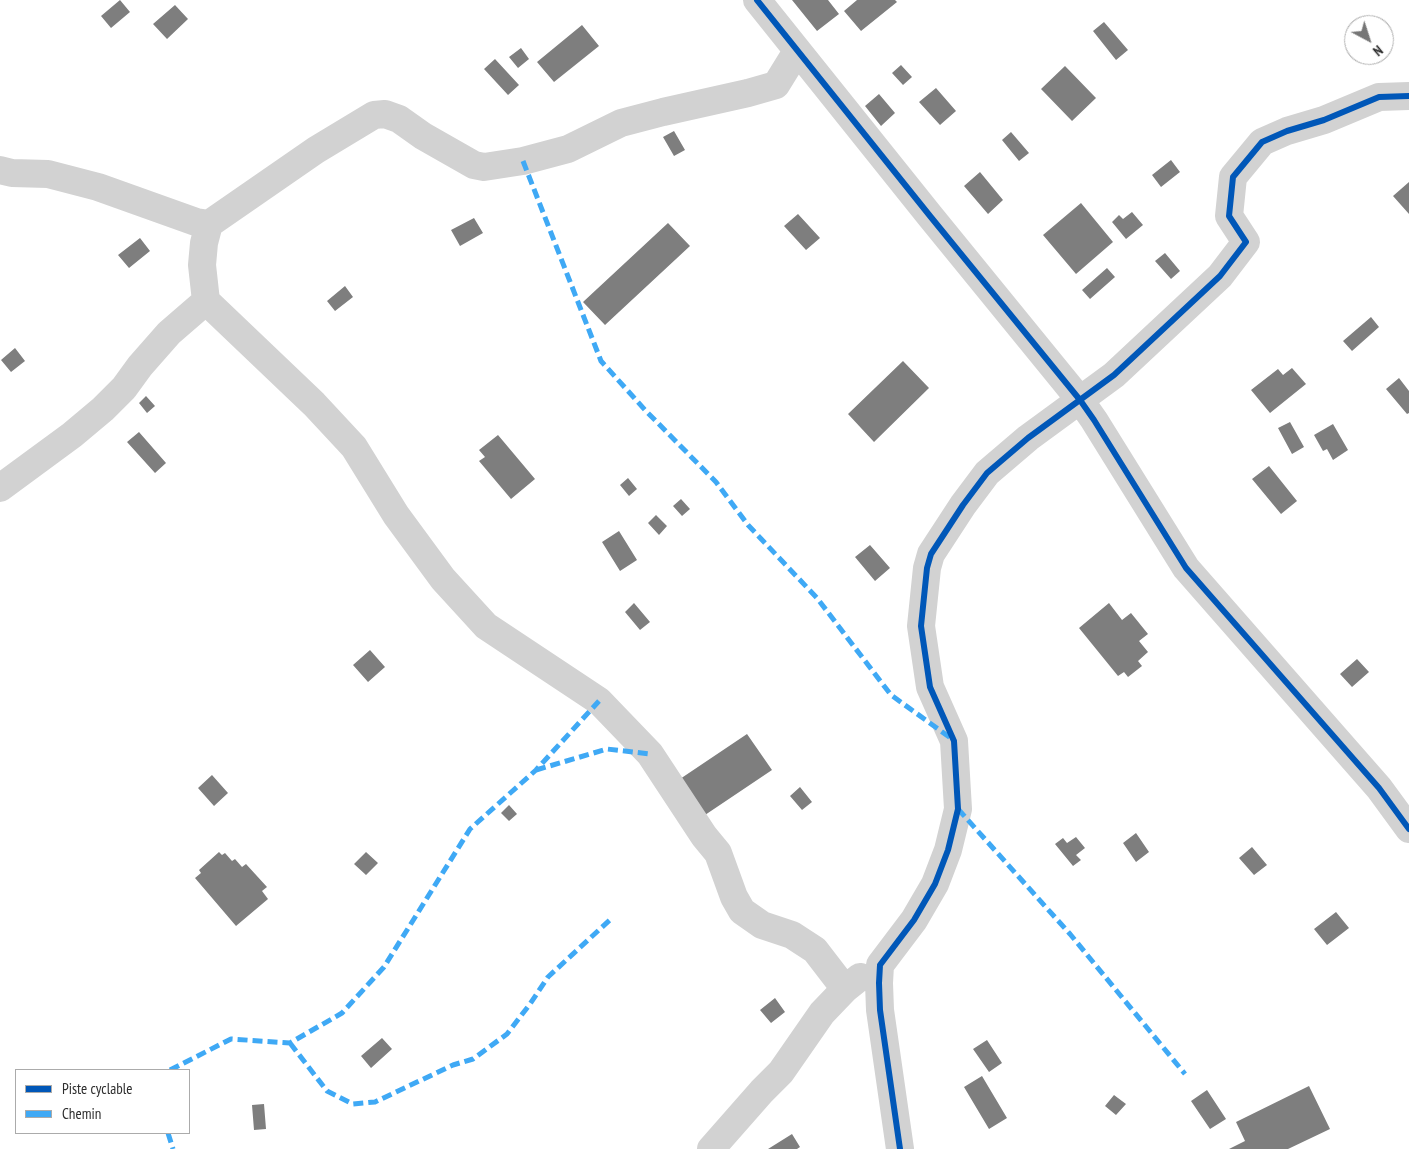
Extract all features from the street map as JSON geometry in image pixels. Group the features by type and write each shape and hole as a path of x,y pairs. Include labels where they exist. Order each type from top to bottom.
{"street":[{"path":"757,0 1080,400 1186,568 1380,788 1409,829"},
{"path":"798,51 776,84 621,123 568,149 523,161 484,167 474,164 423,136 399,119 385,114 374,115 316,150 209,224 204,243 202,265 206,301 314,404 354,447 401,522 443,579 486,626 599,701 650,754 704,836 718,853 734,897 742,911 762,925 792,935 815,950 845,989"},
{"path":"711,1149 781,1072 822,1013 857,979 880,965 914,920 936,884 948,850 958,810 954,741 930,687 921,626 930,554 987,473 1028,438 1114,375 1220,276 1246,242 1229,216 1234,177 1262,142 1287,131 1324,120 1379,97 1409,96"},
{"path":"0,170 12,173 48,174 98,187 196,222 209,224"},
{"path":"0,488 72,435 104,408 124,388 169,332 206,301"},
{"path":"880,965 880,1010 900,1149"}],"building":[{"path":"120,0 130,12 111,28 101,16"},
{"path":"792,0 828,0 839,14 817,31"},
{"path":"857,0 895,0 897,2 861,31 844,11"},
{"path":"175,5 188,19 167,39 153,24"},
{"path":"1104,22 1128,50 1116,60 1093,31"},
{"path":"582,25 599,46 554,82 537,62"},
{"path":"521,48 529,59 518,68 509,57"},
{"path":"495,59 519,85 508,95 484,69"},
{"path":"901,65 912,77 903,85 892,73"},
{"path":"1065,66 1096,98 1072,121 1041,89"},
{"path":"936,88 956,111 940,125 919,102"},
{"path":"879,94 895,113 881,126 865,106"},
{"path":"674,131 685,150 674,156 663,137"},
{"path":"1011,132 1029,153 1019,161 1002,140"},
{"path":"1171,160 1180,172 1161,187 1152,175"},
{"path":"980,172 1003,200 988,214 964,186"},
{"path":"1409,182 1409,214 1393,196"},
{"path":"1081,203 1113,242 1076,274 1043,235"},
{"path":"1132,212 1143,225 1126,239 1112,222 1119,215 1123,219"},
{"path":"798,214 820,238 806,250 784,226"},
{"path":"474,218 483,233 460,246 451,230"},
{"path":"668,223 690,246 605,325 583,302"},
{"path":"140,238 150,251 129,268 118,255"},
{"path":"1165,253 1180,271 1171,279 1155,261"},
{"path":"1107,268 1115,277 1090,299 1082,290"},
{"path":"345,286 353,297 335,311 327,301"},
{"path":"1371,317 1379,327 1352,351 1343,341"},
{"path":"15,348 25,361 11,372 1,360"},
{"path":"903,361 929,388 874,442 848,414"},
{"path":"1292,368 1306,384 1270,413 1251,390 1278,369 1283,375"},
{"path":"1399,378 1409,391 1409,413 1407,414 1386,389"},
{"path":"146,396 155,406 147,413 139,403"},
{"path":"1290,422 1304,447 1292,454 1278,428"},
{"path":"1333,424 1348,450 1333,460 1327,449 1323,451 1314,435"},
{"path":"139,432 166,463 155,473 127,442"},
{"path":"498,435 535,479 511,499 479,461 485,457 479,450"},
{"path":"1269,466 1297,501 1281,514 1252,479"},
{"path":"628,478 637,489 629,496 620,485"},
{"path":"681,499 690,509 682,516 673,506"},
{"path":"656,515 667,526 659,535 648,523"},
{"path":"619,531 637,560 620,571 602,542"},
{"path":"870,545 890,568 875,581 855,557"},
{"path":"634,603 650,622 640,630 625,612"},
{"path":"1109,603 1122,620 1131,613 1148,634 1139,641 1148,652 1138,661 1142,666 1128,677 1124,672 1118,676 1079,628"},
{"path":"370,650 385,667 368,682 353,665"},
{"path":"1357,659 1369,672 1352,687 1340,674"},
{"path":"747,734 772,770 705,815 680,779"},
{"path":"212,775 228,793 214,806 198,788"},
{"path":"800,787 812,802 802,810 790,796"},
{"path":"509,805 517,814 509,821 501,813"},
{"path":"1136,833 1149,852 1136,862 1123,843"},
{"path":"1076,837 1085,848 1076,855 1081,860 1073,866 1055,844 1063,838 1067,843"},
{"path":"1252,847 1267,865 1254,875 1239,858"},
{"path":"219,852 222,855 225,853 232,861 235,859 242,867 246,864 267,887 262,891 268,899 236,926 195,878 201,873 199,870"},
{"path":"366,852 378,863 366,875 354,864"},
{"path":"1336,912 1349,928 1327,945 1314,929"},
{"path":"775,998 785,1012 771,1023 760,1010"},
{"path":"382,1038 392,1049 371,1068 361,1056"},
{"path":"987,1040 1002,1063 989,1072 973,1049"},
{"path":"982,1076 1007,1118 989,1129 964,1087"},
{"path":"1309,1086 1330,1129 1288,1149 1229,1149 1245,1141 1236,1122"},
{"path":"1207,1090 1226,1119 1210,1129 1191,1101"},
{"path":"1114,1095 1126,1104 1116,1115 1105,1106"},
{"path":"264,1104 266,1129 254,1130 252,1105"},
{"path":"792,1134 800,1147 797,1149 768,1149"}],"marked path":[{"path":"523,161 601,361 646,411 716,482 748,525 817,598 891,695 952,739"},
{"path":"172,1069 231,1039 290,1043 342,1013 384,967 470,829 536,770 599,701"},
{"path":"536,770 607,749 650,754"},
{"path":"958,809 1070,934 1185,1074"},
{"path":"290,1043 327,1091 353,1104 375,1102 453,1065 473,1059 507,1034 548,977 613,917"},
{"path":"168,1134 173,1149"}],"cycle path":[{"path":"757,0 1080,400 1186,568 1379,788 1409,829"},
{"path":"900,1149 880,1010 880,965 914,920 935,884 948,850 958,809 954,741 930,687 921,626 927,568 931,554 963,505 987,473 1028,438 1114,375 1220,276 1246,242 1229,216 1233,177 1262,142 1287,131 1324,120 1379,97 1409,96"}]}
